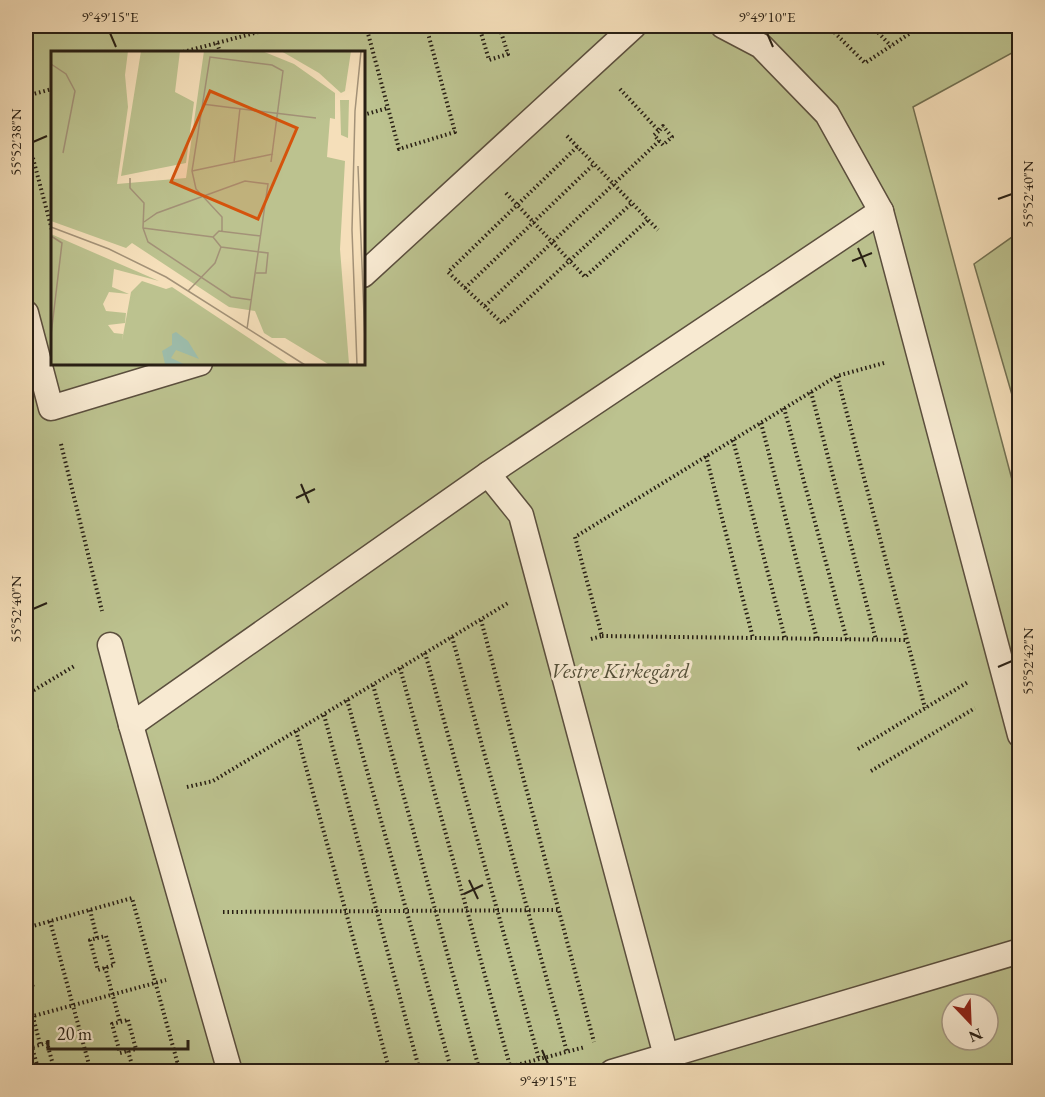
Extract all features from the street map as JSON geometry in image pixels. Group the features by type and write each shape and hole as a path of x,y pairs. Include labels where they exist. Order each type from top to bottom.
{"lane":[{"path":"364,273 634,26"},
{"path":"723,26 761,46 826,114 881,211 1020,735"},
{"path":"131,725 488,474 881,211"},
{"path":"26,313 51,408 197,364"},
{"path":"488,474 521,515 666,1056"},
{"path":"110,645 230,1071"},
{"path":"612,1071 1020,951"}],"path":[{"path":"187,51 281,26"},
{"path":"366,26 399,149 454,132 426,26"},
{"path":"479,26 489,60 507,54 499,26"},
{"path":"828,26 865,63 919,26"},
{"path":"872,26 891,46"},
{"path":"217,43 220,51"},
{"path":"594,62 659,131"},
{"path":"26,96 51,89"},
{"path":"364,115 388,108"},
{"path":"542,110 658,230"},
{"path":"663,126 672,137 663,145 654,135 659,131 663,126"},
{"path":"26,132 51,226"},
{"path":"484,306 659,141"},
{"path":"578,147 448,272 502,323 632,203"},
{"path":"465,288 594,164"},
{"path":"480,167 585,277 648,220"},
{"path":"602,636 575,537 837,376 919,354"},
{"path":"837,376 925,708"},
{"path":"811,392 876,640"},
{"path":"784,408 847,640"},
{"path":"761,423 817,639"},
{"path":"733,440 785,639"},
{"path":"706,456 753,638"},
{"path":"68,472 99,597"},
{"path":"152,796 213,781 514,599 542,593"},
{"path":"481,620 595,1045 490,1071"},
{"path":"557,648 602,636 907,640"},
{"path":"452,637 567,1052"},
{"path":"26,695 110,645"},
{"path":"425,653 539,1059"},
{"path":"400,668 510,1066"},
{"path":"858,748 980,675 1003,671"},
{"path":"373,684 480,1071"},
{"path":"871,771 986,701 1009,696"},
{"path":"347,700 452,1071"},
{"path":"324,715 420,1071"},
{"path":"296,731 390,1071"},
{"path":"26,928 132,898 180,1071"},
{"path":"90,910 97,938"},
{"path":"184,912 558,910"},
{"path":"50,921 91,1071"},
{"path":"106,936 114,965 98,970 90,940 97,938 106,936"},
{"path":"26,959 33,988 26,990 40,1044"},
{"path":"105,967 120,1022"},
{"path":"26,1018 155,983"},
{"path":"128,1020 136,1048 128,1051 120,1053 112,1024 128,1020"},
{"path":"39,1071 32,1047 48,1043 55,1071"},
{"path":"128,1051 134,1071"},
{"path":"151,1071 178,1064"}],"green space":[{"name":"Vestre Kirkegård","path":"26,26 1019,26 1019,49 913,107 1019,506 1019,1071 26,1071"},
{"path":"1019,232 1019,419 974,264"}]}
